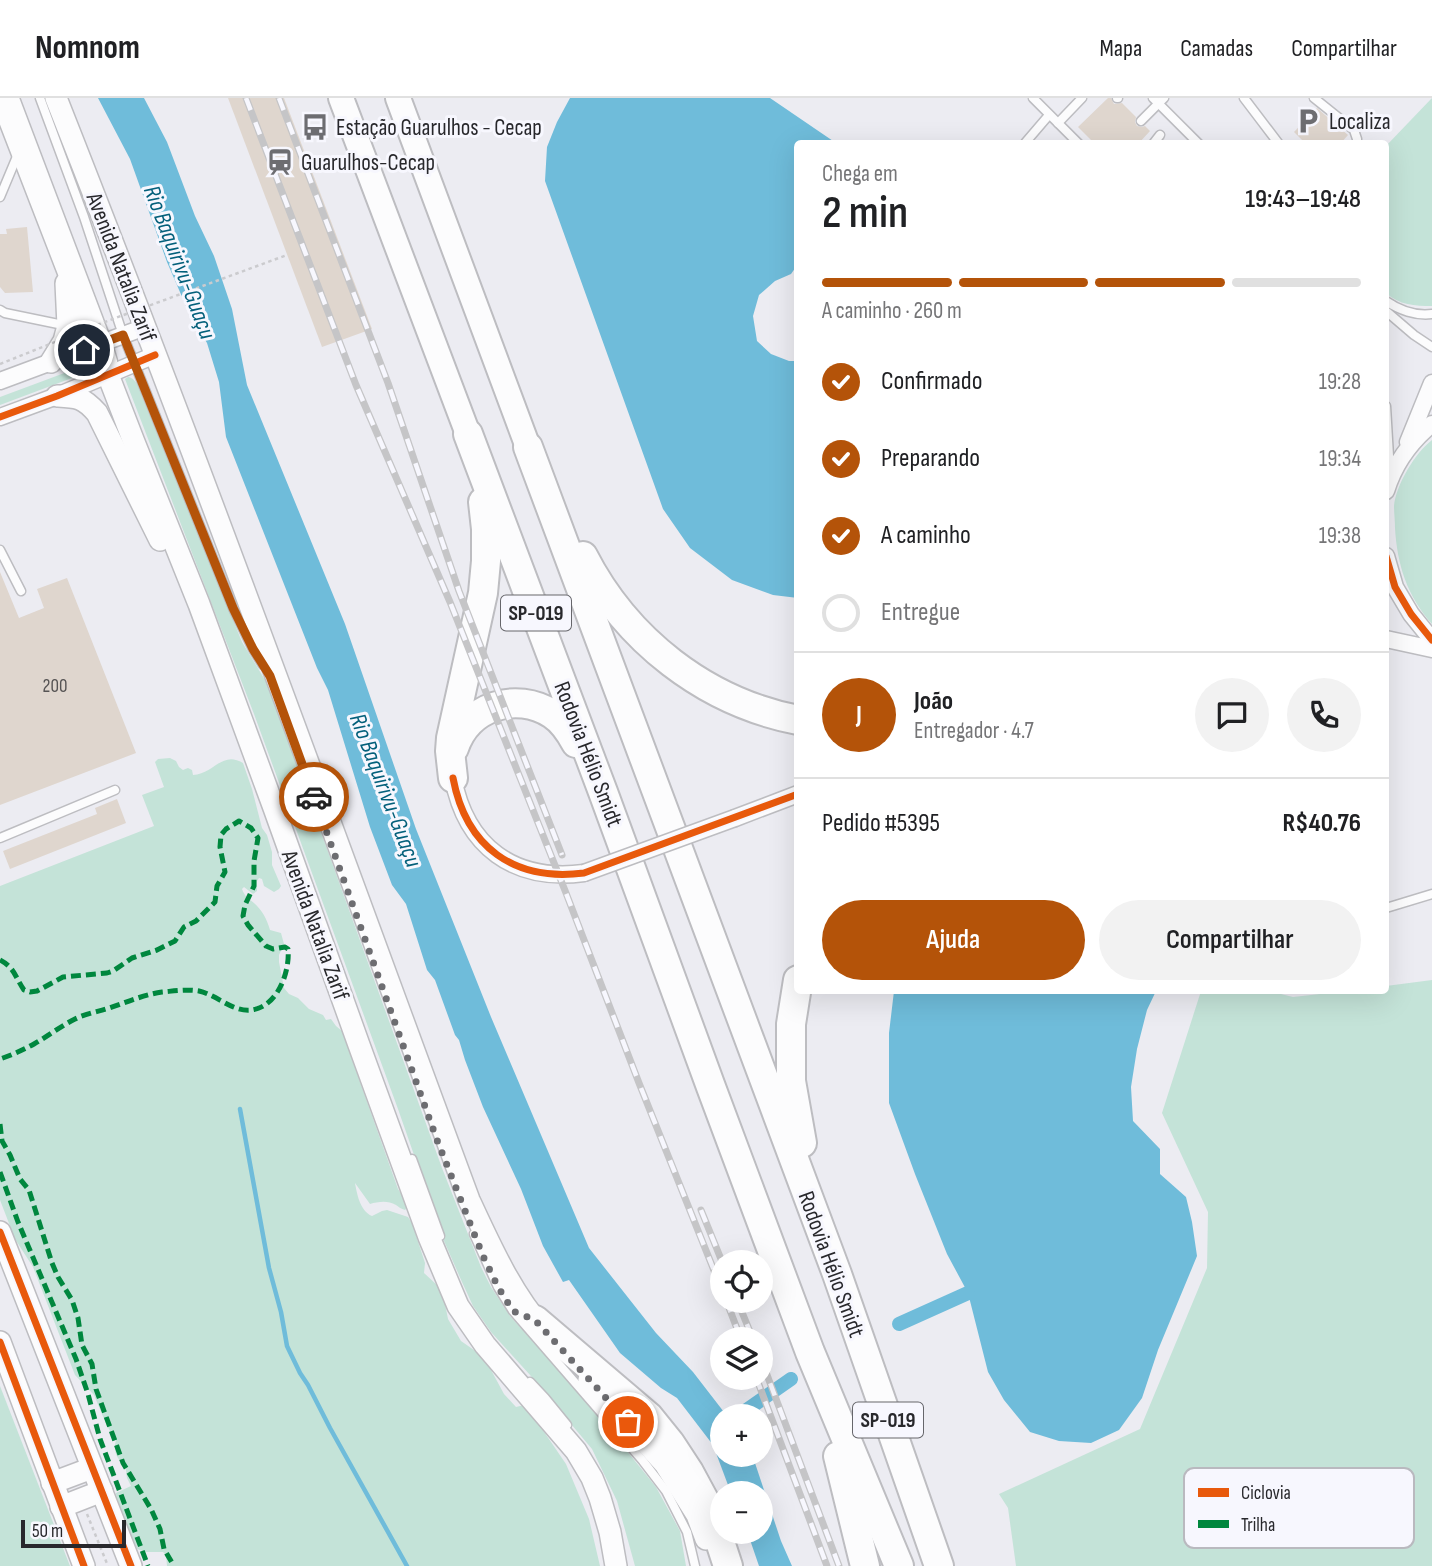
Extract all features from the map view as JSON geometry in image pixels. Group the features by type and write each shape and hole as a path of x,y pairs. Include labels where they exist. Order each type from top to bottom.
{"highway":[{"path":"453,778 451,738 483,593 486,561 482,497 468,434"},
{"name":"Rodovia Hélio Smidt","path":"468,434 810,1352 899,1566"},
{"path":"528,447 590,569 613,605 640,637 680,670 724,697 772,715 794,719"},
{"name":"Rodovia Hélio Smidt","path":"528,447 837,1274 939,1566"},
{"path":"453,778 454,751 467,724 490,707 521,703 543,709 562,722 570,731 603,792"},
{"path":"796,994 791,1024 791,1081 801,1137 837,1274"},
{"path":"524,1315 649,1417 663,1434 689,1472 710,1511 728,1566"},
{"path":"810,1352 865,1566"}],"main road":[{"name":"Avenida Natalia Zarif","path":"1,98 65,263 109,340 112,373 274,808 429,1237 458,1306 485,1345 576,1451 592,1478 610,1532 616,1566"},
{"name":"Avenida Natalia Zarif","path":"55,98 270,659 469,1200 524,1315 665,1464 697,1515 716,1566"},
{"name":"Rodovia Hélio Smidt","path":"341,98 468,434"},
{"name":"Rodovia Hélio Smidt","path":"398,98 528,447"},
{"path":"51,362 64,341 68,326 65,263"},
{"path":"57,396 75,396 87,401 97,413 157,535 199,604"},
{"path":"0,1232 131,1566"},
{"path":"0,1342 85,1566"},
{"path":"52,1483 92,1468"},
{"path":"61,1507 102,1491"}],"street":[{"path":"0,381 145,327"},
{"path":"0,417 155,355"},
{"path":"1389,482 1432,383"},
{"path":"1402,455 1432,425"},
{"path":"1389,566 1395,587 1411,614 1432,640"},
{"path":"1389,640 1432,649"},
{"path":"453,778 462,813 483,843 497,855 530,871 566,876 584,873 794,796"}],"lane":[{"path":"15,98 109,340 134,363 233,608 270,676 437,1140 483,1256 498,1287 524,1315 666,1490 687,1532 695,1566"},
{"path":"40,98 84,217 109,340"},
{"path":"1033,98 1075,140"},
{"path":"1058,123 1082,98"},
{"path":"1244,98 1276,140"},
{"path":"1314,98 1354,130 1357,140"},
{"path":"1141,121 1158,100 1195,140"},
{"path":"1028,140 1049,115"},
{"path":"1078,140 1084,132"},
{"path":"1156,140 1160,135"},
{"path":"0,197 20,148"},
{"path":"65,228 65,263"},
{"path":"1389,303 1411,313 1432,314"},
{"path":"0,310 68,326"},
{"path":"1389,314 1432,347"},
{"path":"112,373 226,650"},
{"path":"0,550 21,591"},
{"path":"0,838 114,790"},
{"path":"280,797 306,870"},
{"path":"1389,907 1432,894"},
{"path":"407,1146 443,1245"},
{"path":"447,1256 457,1280"},
{"path":"480,1322 488,1333"},
{"path":"496,1345 575,1434"},
{"path":"582,1443 606,1488 614,1511 625,1566"}],"path":[{"path":"0,364 287,255"},
{"path":"81,1499 108,1566"}],"green space":[{"path":"1432,98 1432,306 1408,304 1389,295 1389,143"},
{"path":"94,362 96,369 0,405 0,397"},
{"path":"128,377 134,380 139,389 242,642 268,685 442,1168 481,1267 510,1316 589,1404 656,1487 680,1531 686,1566 635,1566 617,1501 592,1449 491,1332 473,1306 444,1241 254,714 125,379"},
{"path":"1432,440 1432,624 1410,591 1401,567 1394,506 1407,470"},
{"path":"170,758 183,770 192,770 193,775 229,759 243,763 272,852 272,865 281,886 274,892 264,886 259,878 257,891 253,894 244,887 242,889 262,912 270,930 281,933 284,944 279,962 284,988 309,1009 323,1015 326,1020 331,1019 342,1031 407,1208 405,1210 386,1202 370,1204 355,1183 360,1202 372,1216 387,1210 408,1217 412,1223 425,1263 424,1273 437,1285 444,1299 448,1319 461,1341 484,1357 504,1394 516,1407 524,1405 530,1411 566,1464 589,1519 600,1566 167,1566 163,1552 137,1549 117,1503 116,1493 131,1486 125,1464 116,1454 116,1440 94,1395 75,1375 33,1267 15,1239 0,1200 0,886 154,826 142,795 164,787 155,762 158,759"},
{"path":"1432,980 1432,1566 1016,1566 1008,1508 999,1494 1140,1429 1207,1268 1208,1212 1162,1113 1200,994 1281,994 1293,997 1320,994 1389,994 1389,986"},
{"path":"0,1386 70,1566 0,1566"}],"water":[{"name":"Rio Baquirivu-Guaçu","path":"98,98 144,98 167,142 195,216 214,256 232,309 247,385 345,624 416,829 491,1017 589,1248 656,1333 693,1372 718,1404 710,1404 710,1441 677,1398 620,1353 569,1280 563,1282 543,1246 521,1189 483,1107 435,980 427,970 406,904 392,885 370,827 328,690 226,437 219,382 207,343 189,313 167,262 130,159"},
{"path":"570,98 770,98 832,140 794,140 794,270 759,295 753,316 757,341 771,354 794,361 794,598 773,595 732,580 690,548 663,509 545,181 547,147"},
{"path":"894,994 1155,994 1147,1010 1137,1049 1131,1087 1133,1121 1160,1149 1160,1174 1186,1197 1197,1256 1158,1350 1142,1398 1119,1430 1091,1443 1059,1441 1030,1432 1004,1400 988,1372 968,1293 947,1254 889,1103 889,1033"},
{"name":"Rio Baquirivu-Guaçu","path":"721,1467 756,1467 761,1481 726,1481"},
{"name":"Rio Baquirivu-Guaçu","path":"773,1517 792,1566 759,1566 751,1544 773,1544"}],"building":[{"name":"Guarulhos-Cecap","path":"228,98 284,98 372,329 322,347"},
{"path":"1111,98 1114,104 1122,103 1136,117 1137,126 1145,126 1150,131 1142,140 1091,140 1078,127"},
{"path":"1317,108 1348,135 1344,140 1302,140 1294,132"},
{"path":"27,227 33,292 5,293 0,287 0,234 7,234 6,229"},
{"path":"0,572 19,618 44,608 37,589 67,578 136,753 0,805"},
{"path":"117,799 126,823 10,869 3,851 97,814 95,808"}],"waterway":[{"path":"240,1109 269,1268 287,1346 407,1566"},
{"path":"899,1324 968,1293"},
{"path":"755,1404 791,1379"}],"railway":[{"path":"246,98 356,385 450,602 710,1260"},
{"path":"279,98 388,383 459,591 562,855"},
{"path":"701,1210 717,1250"},
{"path":"731,1313 736,1327"},
{"path":"742,1313 748,1327"},
{"path":"761,1390 827,1566"},
{"path":"773,1390 839,1566"}],"marked path":[{"path":"0,960 12,970 24,990 30,992 63,977 113,971 132,958 175,941 184,927 196,921 215,902 217,886 225,872 220,847 221,835 239,821 251,828 258,838 254,886 243,916 266,946 288,949 282,983 273,998 259,1008 243,1010 199,991 155,993 79,1017 30,1046 0,1059"},
{"path":"0,1124 2,1141 20,1179 29,1190 52,1263 72,1300 82,1345 92,1364 96,1389 123,1463 151,1509 160,1529 164,1549 174,1566"},
{"path":"0,1172 18,1222 76,1359 100,1439 148,1566"}],"cycle path":[{"path":"0,417 155,355"},
{"path":"1389,566 1395,587 1411,614 1432,640"},
{"path":"453,778 459,802 469,823 497,855 536,872 559,874 584,873 794,795"},
{"path":"0,1232 131,1566"},
{"path":"0,1342 84,1566"}],"way so far":[{"path":"314,797 437,1140 498,1287 513,1311 535,1320 628,1422"}],"place":[{"name":"Localiza","path":"1308,121"},
{"name":"Estação Guarulhos - Cecap","path":"315,127"},
{"name":"Guarulhos-Cecap","path":"280,162"}],"route":[{"path":"84,350 123,335 233,608 270,676 314,797"}]}
